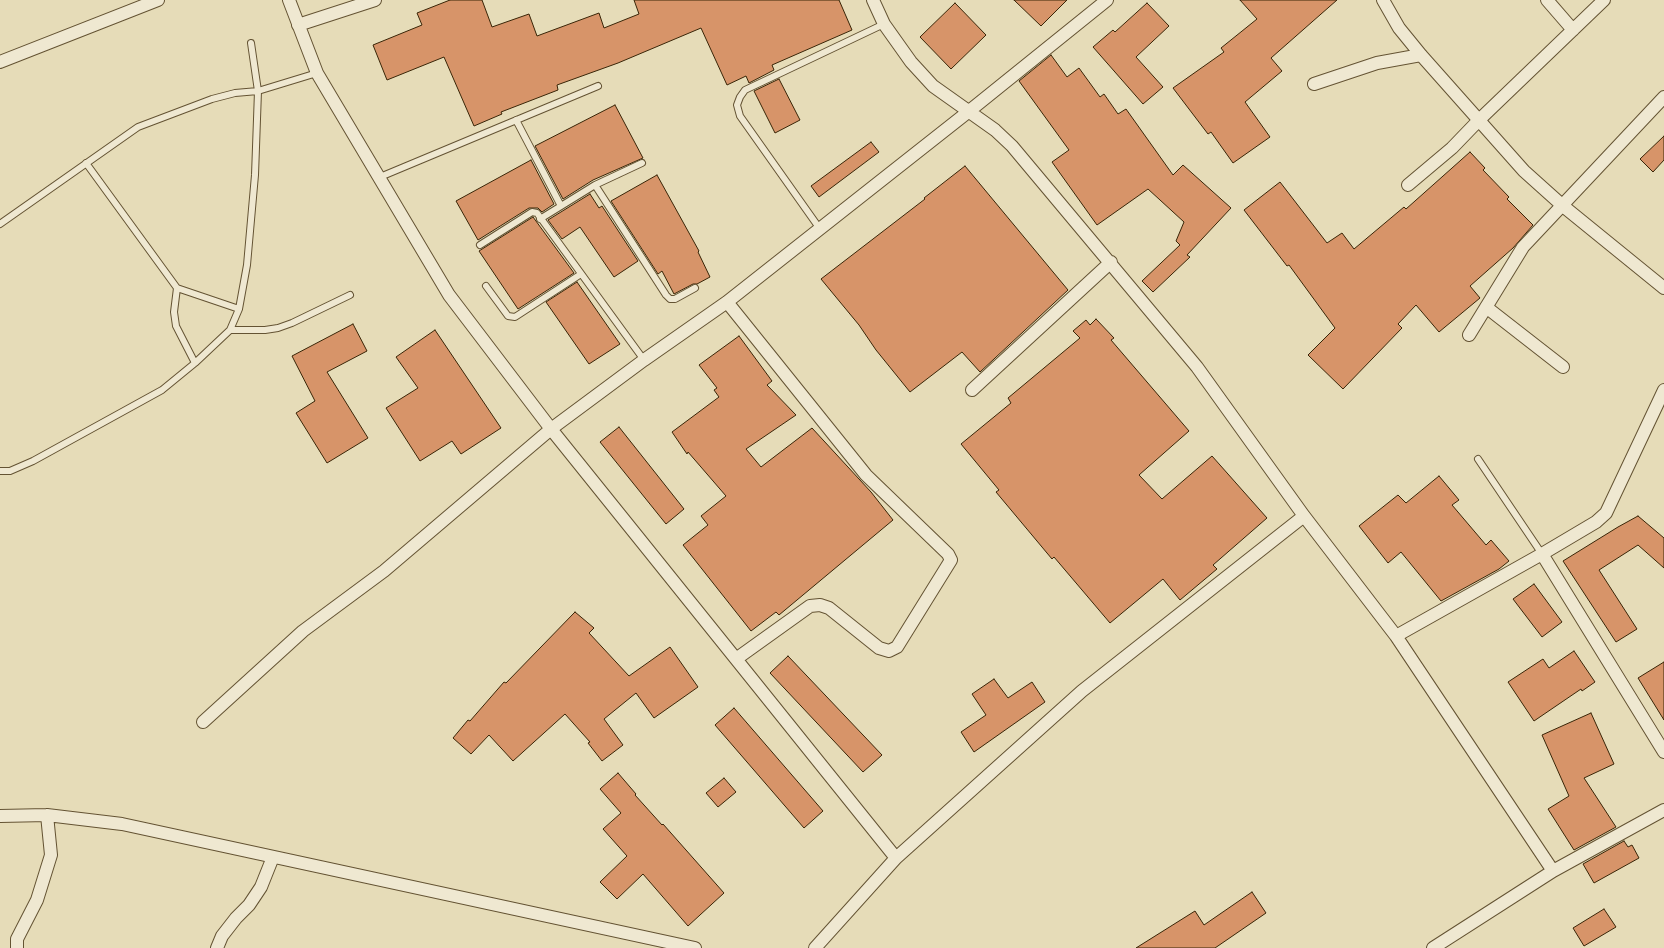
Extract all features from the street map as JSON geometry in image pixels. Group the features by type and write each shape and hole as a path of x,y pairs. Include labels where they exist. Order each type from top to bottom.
{"street":[{"path":"0,62 158,0"},
{"path":"289,0 317,73 449,296 551,429 896,858"},
{"path":"298,25 375,0"},
{"path":"872,0 884,24 911,62 933,86 996,130 1012,146 1197,367 1304,516 1396,636 1553,871"},
{"path":"203,722 303,631 384,571 551,429 644,360 727,302 1107,0"},
{"path":"1383,0 1399,28 1421,55 1524,171 1563,206 1662,282"},
{"path":"1547,0 1573,30"},
{"path":"1408,185 1452,148 1604,0"},
{"path":"1314,84 1377,63 1421,55"},
{"path":"1469,335 1523,247 1664,97"},
{"path":"972,390 1110,262"},
{"path":"727,302 866,474 948,554 950,560 897,647 889,651 879,648 829,608 820,605 810,606 736,659"},
{"path":"1486,307 1563,367"},
{"path":"1396,636 1542,554 1596,522 1606,513 1661,405 1664,390"},
{"path":"815,948 896,858 1082,691 1304,516"},
{"path":"1542,554 1664,752"},
{"path":"1433,948 1553,871 1664,810"},
{"path":"0,816 47,815 122,824 695,948"},
{"path":"17,948 17,939 38,900 51,855 47,815"},
{"path":"217,948 222,936 249,905 261,887 273,857"}],"lane":[{"path":"820,229 740,116 737,104 746,90 884,24"},
{"path":"0,471 10,471 34,461 162,390 195,363 230,330 239,309 247,265 255,184 258,91 251,43"},
{"path":"0,224 138,127 212,98 258,91 317,73"},
{"path":"380,178 598,86"},
{"path":"516,120 561,206"},
{"path":"86,163 177,288 239,309"},
{"path":"540,219 595,185 642,163"},
{"path":"595,185 666,296 670,299 675,299 695,288"},
{"path":"480,245 532,212 537,214 644,360"},
{"path":"486,286 508,316 515,317 581,274"},
{"path":"177,288 174,312 176,326 195,363"},
{"path":"230,330 265,330 292,324 350,295"},
{"path":"1478,458 1542,554"}],"building":[{"path":"450,0 482,0 492,27 529,14 537,36 599,13 604,28 639,14 634,0 839,0 852,30 772,65 774,70 749,83 746,76 727,85 701,28 618,63 557,85 558,90 501,112 502,114 474,126 444,57 387,80 373,45 422,25 417,13"},
{"path":"1014,0 1067,0 1041,26"},
{"path":"1240,0 1337,0 1271,58 1282,71 1245,102 1270,137 1233,163 1211,132 1208,134 1173,88 1224,52 1221,48 1257,19"},
{"path":"955,3 986,35 951,69 920,37"},
{"path":"1147,3 1169,26 1136,57 1163,87 1143,104 1093,47 1113,30 1115,32"},
{"path":"1051,55 1067,77 1079,68 1100,97 1104,94 1118,114 1126,109 1173,175 1183,165 1231,208 1187,255 1190,257 1153,292 1142,281 1180,245 1176,241 1184,222 1148,189 1097,225 1052,162 1069,150 1019,81"},
{"path":"779,79 800,120 775,133 754,91"},
{"path":"615,105 643,158 593,180 563,199 535,146"},
{"path":"1664,136 1664,160 1653,172 1640,159"},
{"path":"871,142 879,152 819,197 811,186"},
{"path":"1470,152 1485,168 1483,170 1509,197 1507,199 1533,225 1513,248 1470,286 1480,298 1439,332 1416,305 1398,324 1402,328 1343,389 1308,355 1335,328 1289,265 1287,266 1244,210 1280,182 1327,243 1342,233 1354,249 1404,207 1406,209"},
{"path":"531,160 554,204 542,212 538,208 529,208 478,240 456,201"},
{"path":"965,166 1068,290 980,372 962,352 910,392 821,279"},
{"path":"657,175 699,251 710,277 674,294 662,271 658,274 611,201"},
{"path":"590,194 599,208 602,206 638,261 614,277 580,227 562,239 548,220"},
{"path":"533,217 574,273 518,309 479,251"},
{"path":"577,282 620,344 589,364 546,302"},
{"path":"1096,319 1114,338 1111,340 1189,431 1139,475 1162,499 1212,456 1267,518 1213,565 1217,569 1180,600 1163,579 1110,623 1054,557 1052,559 996,492 999,490 961,444 1011,403 1008,398 1080,338 1073,331 1086,320 1090,325"},
{"path":"353,324 367,351 327,372 368,438 327,463 296,413 315,401 292,356"},
{"path":"435,330 501,428 461,454 452,441 420,461 386,408 418,388 396,357"},
{"path":"739,336 772,381 767,385 796,415 746,449 761,467 812,428 871,492 893,520 779,615 776,612 751,631 683,545 708,525 701,516 726,496 688,452 687,454 672,432 719,397 714,390 717,388 699,365"},
{"path":"619,427 684,509 666,524 600,442"},
{"path":"1439,476 1459,500 1452,505 1486,545 1491,540 1509,561 1499,569 1441,601 1401,552 1388,563 1359,526 1398,495 1406,503"},
{"path":"1638,516 1664,538 1664,568 1638,545 1599,570 1637,629 1616,642 1563,561"},
{"path":"1534,584 1562,622 1542,637 1513,599"},
{"path":"575,612 594,628 589,633 629,676 670,647 698,687 654,718 636,693 604,719 623,745 602,761 588,743 590,742 565,714 513,761 489,735 471,754 453,738 504,682 506,683"},
{"path":"1574,651 1595,682 1582,691 1581,689 1534,721 1508,682 1543,659 1549,668"},
{"path":"788,656 882,755 863,772 770,673"},
{"path":"1664,662 1664,720 1638,678"},
{"path":"994,679 1008,698 1032,682 1045,702 974,752 961,732 986,715 972,694"},
{"path":"734,708 823,811 804,828 715,725"},
{"path":"1591,713 1614,764 1584,778 1616,827 1574,850 1548,809 1569,796 1542,735"},
{"path":"618,773 635,795 724,893 688,926 643,874 617,899 600,882 627,856 603,829 621,813 600,789"},
{"path":"724,778 736,792 718,807 706,793"},
{"path":"1624,841 1628,847 1632,845 1639,858 1594,883 1583,864"},
{"path":"1252,892 1266,913 1215,948 1136,948 1195,911 1204,925"},
{"path":"1604,909 1616,927 1584,946 1573,928"}]}
